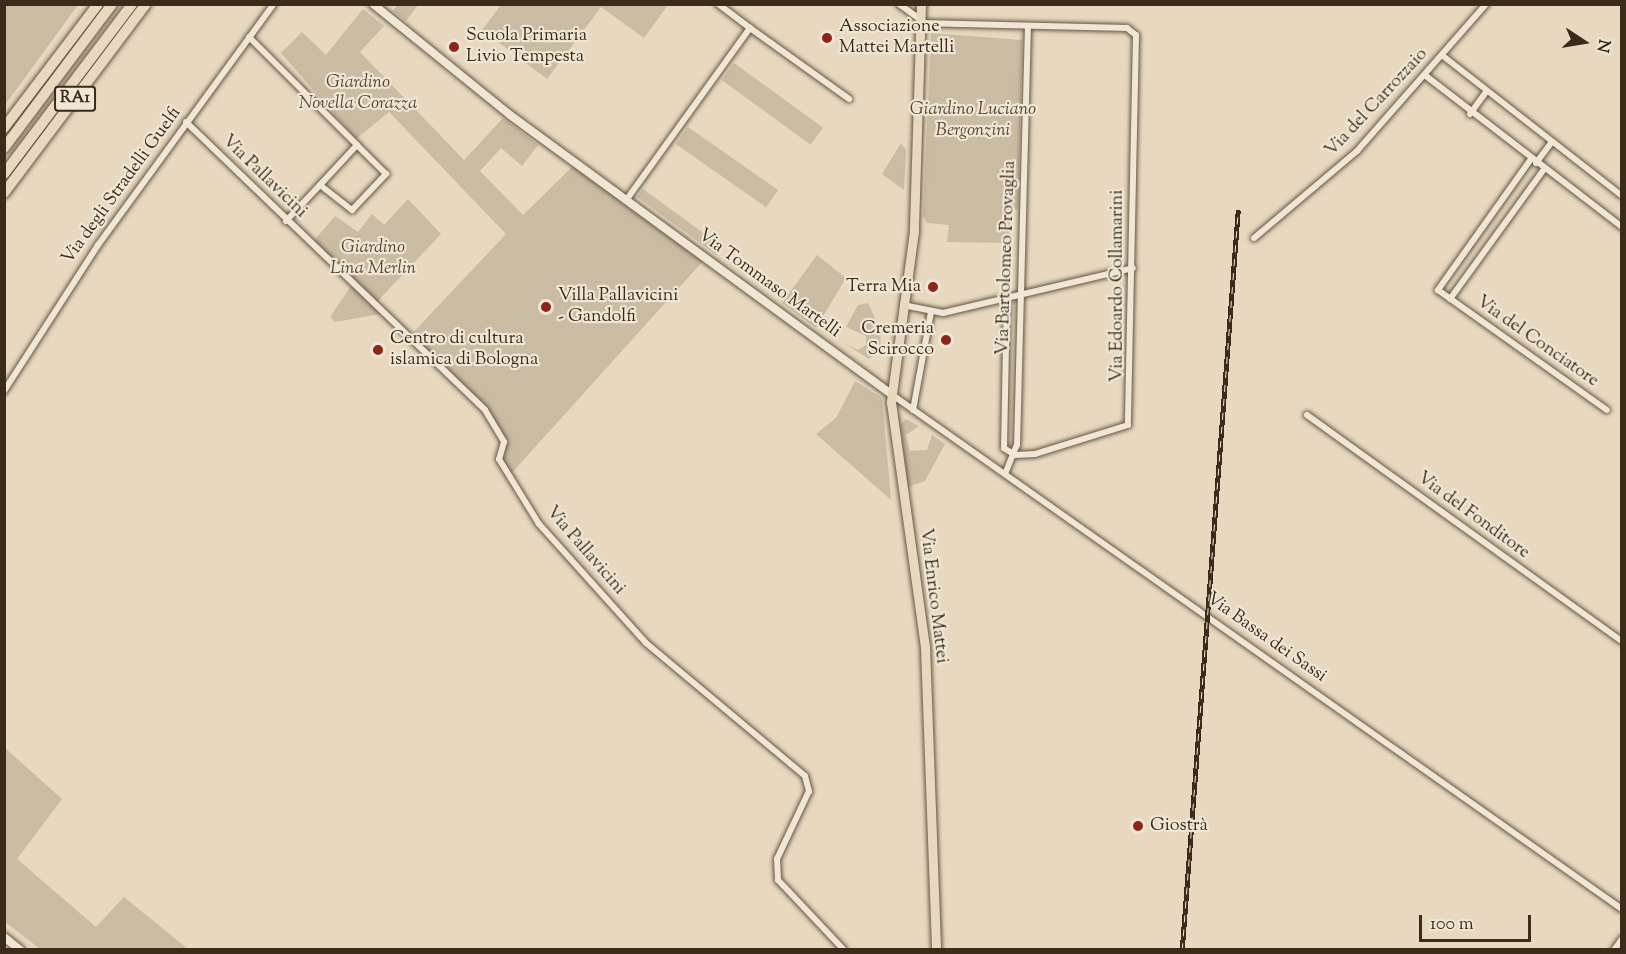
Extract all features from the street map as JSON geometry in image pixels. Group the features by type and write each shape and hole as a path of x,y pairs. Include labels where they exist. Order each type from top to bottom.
{"highway":[{"name":"RA1","path":"4,128 98,4"},
{"path":"4,148 112,4"},
{"path":"4,174 132,4"},
{"name":"RA1","path":"4,193 146,4"}],"main road":[{"name":"Via Tommaso Martelli","path":"373,4 510,115 891,394"},
{"name":"Via Enrico Mattei","path":"921,4 912,225 891,394 896,458 926,647 936,950"},
{"path":"4,937 20,950"}],"street":[{"name":"Via degli Stradelli Guelfi","path":"4,391 62,297 186,122 274,4"},
{"path":"718,4 849,99"},
{"path":"899,4 920,21 1029,26"},
{"name":"Via del Carrozzaio","path":"1254,238 1357,151 1426,76 1486,4"},
{"name":"Via Edoardo Collamarini","path":"1015,455 1128,425 1133,268 1133,30 1029,26"},
{"name":"Via Bartolomeo Provaglia","path":"1005,474 1015,455 1029,26"},
{"path":"627,200 750,28"},
{"path":"249,37 386,174 352,210 320,185"},
{"path":"1443,56 1485,93 1622,196"},
{"path":"1426,76 1470,114 1622,227"},
{"path":"1470,114 1485,93"},
{"name":"Via Pallavicini","path":"186,122 484,410 504,442 499,459 539,524 646,643 805,776 809,791 777,859 778,880 844,950"},
{"path":"1544,169 1450,299 1438,290 1488,220 1551,143"},
{"path":"286,221 357,145"},
{"path":"1488,220 1500,229"},
{"path":"903,305 931,312 1133,268"},
{"name":"Via Bartolomeo Provaglia","path":"1007,297 1004,448 1015,455"},
{"name":"Via del Conciatore","path":"1450,299 1607,410"},
{"path":"913,410 931,312"},
{"name":"Via Bassa dei Sassi","path":"891,394 1622,909"},
{"name":"Via del Fonditore","path":"1307,415 1622,641"},
{"path":"1614,950 1622,939"}],"green space":[{"path":"398,4 418,5 406,21 393,11"},
{"path":"4,5 78,5 5,105"},
{"path":"501,5 668,5 644,38 601,7 547,79 482,30"},
{"name":"Giardino Novella Corazza","path":"363,9 384,26 360,52 464,160 503,118 538,145 522,166 501,148 480,171 523,215 573,166 704,260 509,476 499,459 504,442 501,429 407,339 506,234 389,112 356,139 281,53 302,32 326,55"},
{"name":"Giardino Luciano Bergonzini","path":"931,33 1022,40 1018,209 1011,210 1010,243 947,242 949,225 927,223 923,216"},
{"path":"734,63 823,128 811,145 722,80"},
{"path":"688,127 778,190 766,207 676,144"},
{"path":"901,143 906,150 904,190 882,174"},
{"path":"643,189 723,247 717,255 637,197"},
{"name":"Giardino Lina Merlin","path":"408,199 441,234 374,305 311,244 335,216 358,232 372,214 384,225"},
{"path":"817,255 846,278 816,328 782,303"},
{"path":"351,286 380,314 335,322 330,317"},
{"path":"868,303 881,331 880,349 869,359 844,343 858,350 866,345 866,336 846,327 858,305"},
{"path":"855,381 882,398 891,500 816,434 836,418"},
{"path":"906,419 919,426 906,435 910,451 927,450 932,435 945,444 925,481 908,487 900,425"},
{"path":"4,747 62,799 17,859 96,927 124,897 188,949 40,949 5,922"}],"railway":[{"path":"1182,950 1238,210"}],"place":[{"name":"Associazione Mattei Martelli","path":"827,38"},
{"name":"Scuola Primaria Livio Tempesta","path":"454,47"},
{"name":"Terra Mia","path":"933,287"},
{"name":"Villa Pallavicini - Gandolfi","path":"546,307"},
{"name":"Cremeria Scirocco","path":"946,340"},
{"name":"Centro di cultura islamica di Bologna","path":"378,350"},
{"name":"Giostrà","path":"1138,826"}]}
